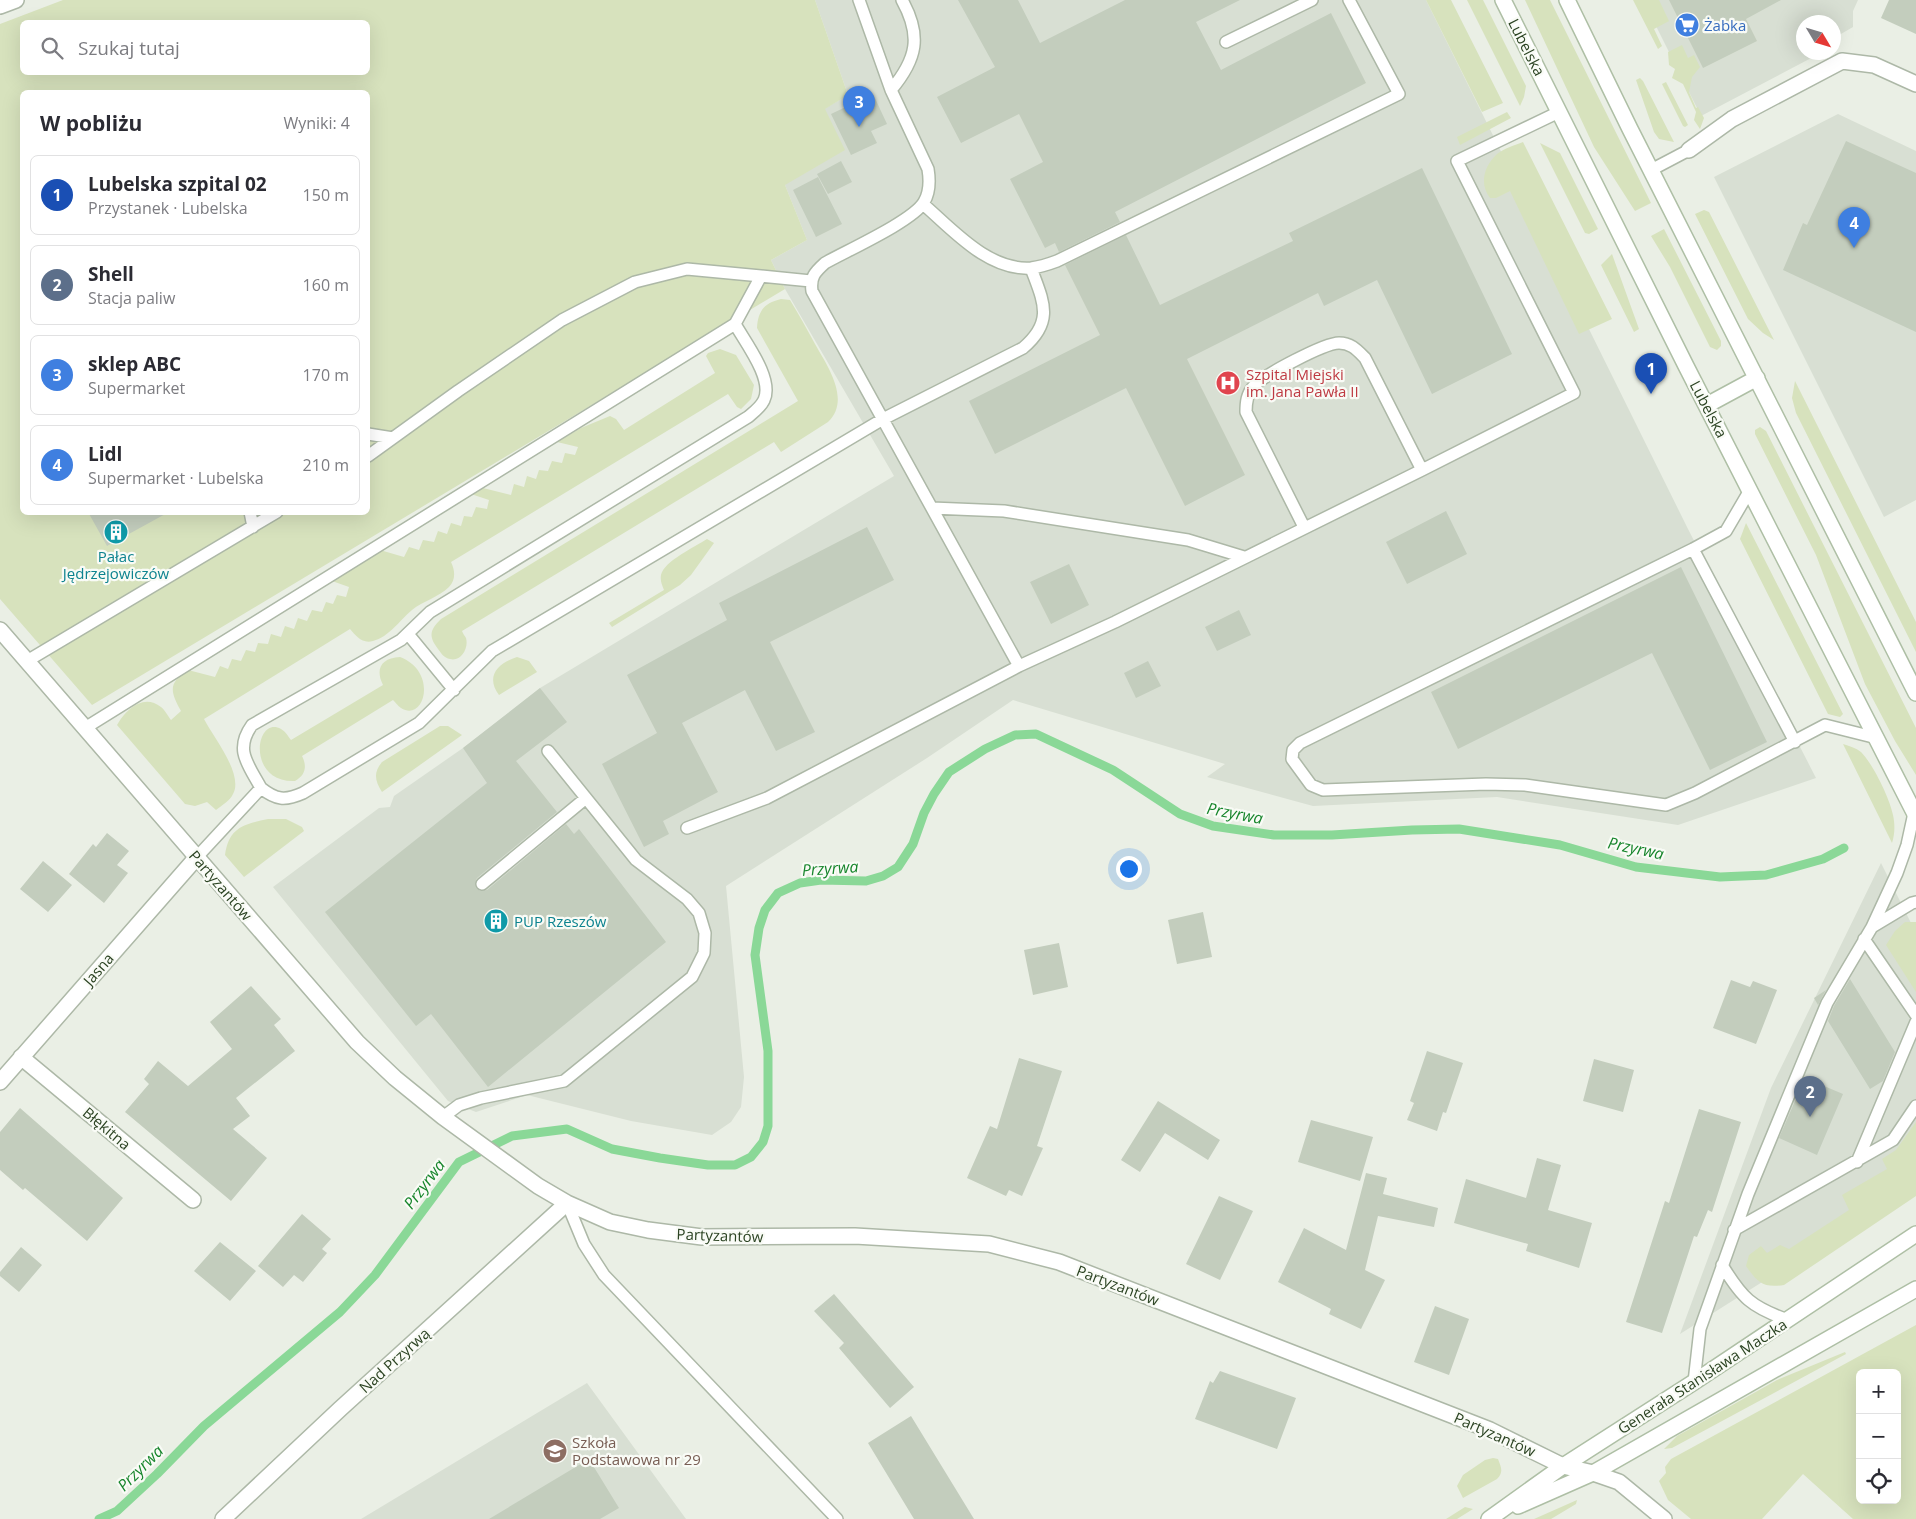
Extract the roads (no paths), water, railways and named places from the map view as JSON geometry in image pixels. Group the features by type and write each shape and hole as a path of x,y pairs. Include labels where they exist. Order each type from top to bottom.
{"street":[{"path":"0,6 16,0"},
{"name":"Lubelska","path":"1503,0 1915,815"},
{"path":"1567,0 1916,693"},
{"path":"1689,150 1732,119 1842,60 1874,64 1916,84"},
{"path":"1707,405 1757,378"},
{"name":"Partyzantów","path":"0,630 357,1042 395,1078 443,1117 538,1186 567,1204 610,1222 676,1234 702,1237 855,1236 926,1239 989,1244 1059,1262 1490,1430 1563,1466 1593,1473 1619,1482 1664,1519"},
{"name":"Jasna","path":"0,1082 197,857"},
{"name":"Błękitna","path":"21,1057 193,1200"},
{"name":"Nad Przyrwą","path":"223,1519 567,1204"},
{"name":"Generała Stanisława Maczka","path":"1489,1519 1563,1466 1694,1382 1916,1234"},
{"name":"Generała Stanisława Maczka","path":"1489,1519 1593,1473 1916,1289"}],"lane":[{"path":"859,0 891,90 928,169 930,179 928,192 923,204 897,225 825,263 816,271 810,281 812,291 816,302 883,419 1019,666"},
{"path":"891,90 909,65 914,52 915,31 902,0"},
{"path":"1226,42 1312,0"},
{"path":"923,204 981,252 998,262 1013,267 1031,268 1057,261 1399,94 1349,0"},
{"path":"687,828 767,798 1019,666 1115,622 1422,470 1574,392 1457,161 1560,112"},
{"path":"1651,170 1689,150"},
{"path":"735,324 764,375 767,388 765,399 758,409 748,417 430,612 401,640 252,725 245,735 243,746 246,760 261,788 270,795 280,798 292,798 303,793 419,723 492,651 883,419 1023,348 1033,340 1042,324 1044,311 1044,305 1031,268"},
{"path":"370,455 458,391 562,320 635,282 687,269 810,281"},
{"path":"85,728 735,324 761,276"},
{"path":"1304,527 1246,412 1246,398 1261,379 1327,345 1340,343 1354,346 1365,358 1422,470"},
{"path":"370,434 393,438"},
{"path":"1750,490 1726,531 1300,742 1293,750 1292,759 1311,785 1323,790 1486,784 1525,785 1666,805 1695,793 1826,725 1877,738"},
{"path":"932,508 1004,511 1188,540 1244,557"},
{"path":"251,515 253,527"},
{"path":"27,662 272,515"},
{"path":"1693,549 1795,742"},
{"path":"408,634 454,690"},
{"path":"443,1117 459,1105 481,1098 564,1080 692,976 704,953 705,932 699,913 687,899 636,860 548,751"},
{"path":"197,857 261,788"},
{"path":"482,884 586,798"},
{"path":"1694,1382 1700,1329 1748,1194 1827,1003 1872,927 1897,873 1915,815"},
{"path":"1872,927 1916,902"},
{"path":"1864,939 1916,1015"},
{"path":"1857,1162 1916,1022"},
{"path":"1734,1230 1893,1140 1916,1106"},
{"path":"567,1204 584,1244 604,1275 837,1519"},
{"path":"1722,1265 1737,1288 1752,1304 1770,1314 1788,1320"}],"waterway":[{"name":"Przyrwa","path":"99,1519 117,1511 204,1426 340,1312 375,1275 459,1162 512,1136 567,1129 612,1149 660,1158 708,1165 735,1165 751,1157 763,1142 768,1126 768,1051 755,955 759,928 765,910 778,893 800,883 821,880 866,881 883,876 898,867 913,844 924,813 934,794 949,772 985,749 1015,735 1036,734 1113,770 1180,814 1213,826 1274,835 1332,835 1459,829 1560,845 1636,867 1720,877 1766,875 1823,859 1844,848"}],"place":[{"name":"Żabka","path":"1687,25"},
{"name":"sklep ABC","path":"859,127"},
{"name":"Lidl","path":"1854,248"},
{"name":"Szpital Miejski im. Jana Pawła II","path":"1228,383"},
{"name":"Lubelska szpital 02","path":"1651,394"},
{"name":"Pałac Jędrzejowiczów","path":"116,532"},
{"name":"PUP Rzeszów","path":"496,921"},
{"name":"Shell","path":"1810,1117"},
{"name":"Szkoła Podstawowa nr 29","path":"555,1451"}]}
